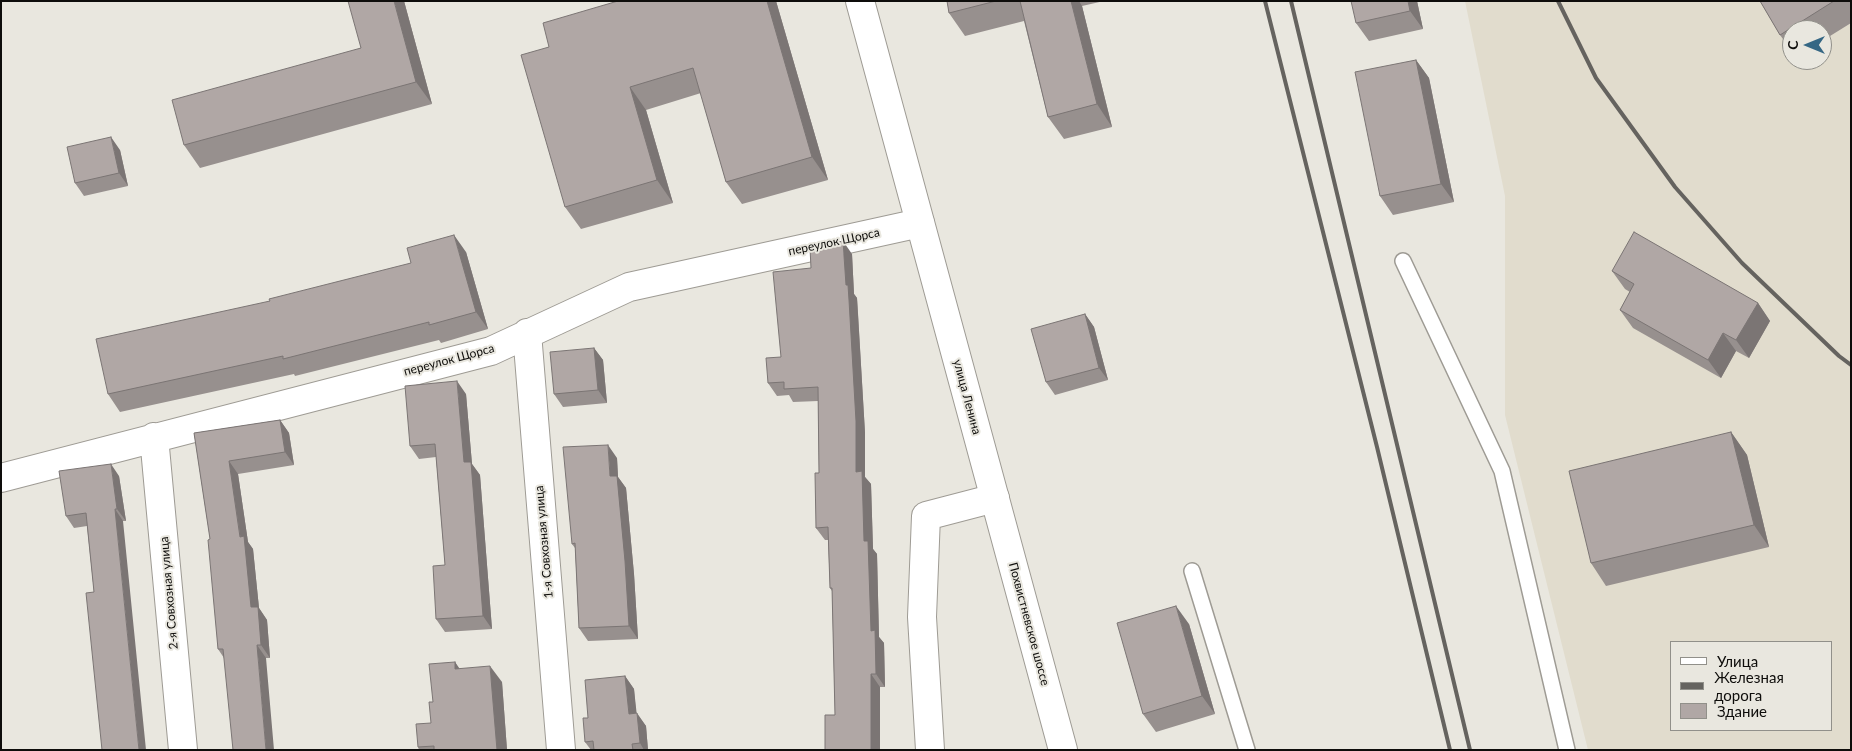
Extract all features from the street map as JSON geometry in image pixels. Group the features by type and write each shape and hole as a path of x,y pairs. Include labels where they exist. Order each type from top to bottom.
{"street":[{"name":"улица Ленина","path":"860,1 995,498"},
{"name":"переулок Щорса","path":"1,478 491,350 629,287 920,223"},
{"name":"1-я Совхозная улица","path":"527,333 560,750"},
{"name":"2-я Совхозная улица","path":"154,437 183,750"},
{"path":"930,750 922,617 926,516 995,498"},
{"name":"Похвистневское шоссе","path":"995,498 1063,750"}],"lane":[{"path":"1403,261 1502,471 1567,750"},
{"path":"1192,571 1247,750"}],"shaded area":[{"path":"1465,1 1851,1 1851,750 1588,750 1505,415 1505,196"}],"building":[{"path":"348,1 394,1 416,82 184,145 172,100 361,48"},
{"path":"618,1 767,1 812,157 726,182 693,68 630,87 657,180 565,207 521,55 549,47 543,23"},
{"path":"947,1 996,1 949,13"},
{"path":"1020,1 1071,1 1097,104 1048,117"},
{"path":"1351,1 1408,1 1410,11 1356,23"},
{"path":"1760,1 1834,1 1804,20 1782,20 1782,34 1780,35"},
{"path":"1416,60 1441,184 1380,196 1355,72"},
{"path":"111,137 119,173 75,183 67,147"},
{"path":"1634,232 1758,303 1736,340 1723,333 1708,360 1620,310 1634,284 1612,271"},
{"path":"454,235 476,312 429,325 429,322 283,359 283,356 108,394 96,339 270,301 269,299 411,263 407,248"},
{"path":"843,241 846,285 848,285 856,421 856,472 862,471 864,541 868,541 871,631 875,630 876,674 871,674 871,750 825,750 825,715 835,715 832,588 830,588 828,527 816,528 815,473 819,473 818,387 784,389 784,382 768,383 766,358 781,357 773,272 811,268 810,248"},
{"path":"1085,314 1099,368 1046,382 1031,329"},
{"path":"594,348 598,390 554,394 550,352"},
{"path":"457,381 464,462 471,462 483,616 436,619 433,566 445,565 435,444 410,446 405,386"},
{"path":"280,420 285,452 229,461 240,537 244,536 251,607 258,607 261,645 257,645 266,750 233,750 223,649 218,649 208,540 210,539 194,433"},
{"path":"1731,432 1754,525 1591,563 1569,471"},
{"path":"608,445 610,476 617,476 629,626 579,628 575,543 572,544 563,447"},
{"path":"111,464 117,509 115,509 139,750 102,750 86,593 94,592 86,513 66,516 59,471"},
{"path":"1176,606 1202,696 1143,714 1117,623"},
{"path":"455,662 455,669 490,666 497,750 434,750 434,746 418,747 416,724 431,723 429,702 433,702 429,664"},
{"path":"625,676 629,714 637,713 640,743 632,744 633,750 594,750 593,741 585,742 583,718 588,718 585,680"}],"railway":[{"path":"1265,1 1377,447 1450,750"},
{"path":"1291,1 1470,750"},
{"path":"1558,1 1596,78 1675,187 1742,263 1839,356 1851,365"}]}
